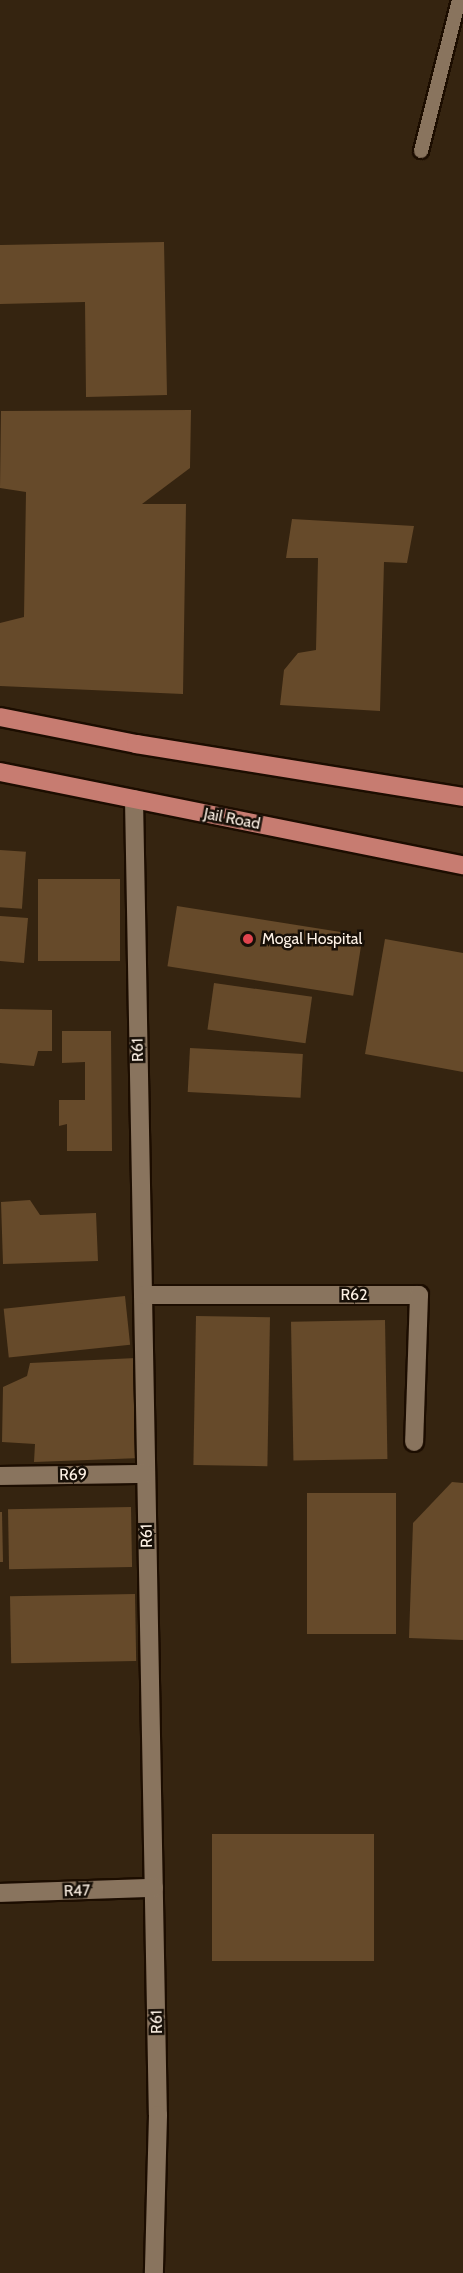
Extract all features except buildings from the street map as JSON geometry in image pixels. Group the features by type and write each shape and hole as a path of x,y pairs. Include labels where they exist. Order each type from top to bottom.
{"main road":[{"path":"0,717 136,744 463,797"},
{"name":"Jail Road","path":"0,772 463,865"}],"street":[{"name":"R61","path":"134,799 158,2115 154,2273"},
{"name":"R62","path":"143,1295 419,1295 414,1442"},
{"name":"R69","path":"0,1476 146,1474"},
{"name":"R47","path":"0,1893 154,1888"}],"lane":[{"path":"421,151 459,0"}],"place":[{"name":"Mogal Hospital","path":"248,939"}]}
